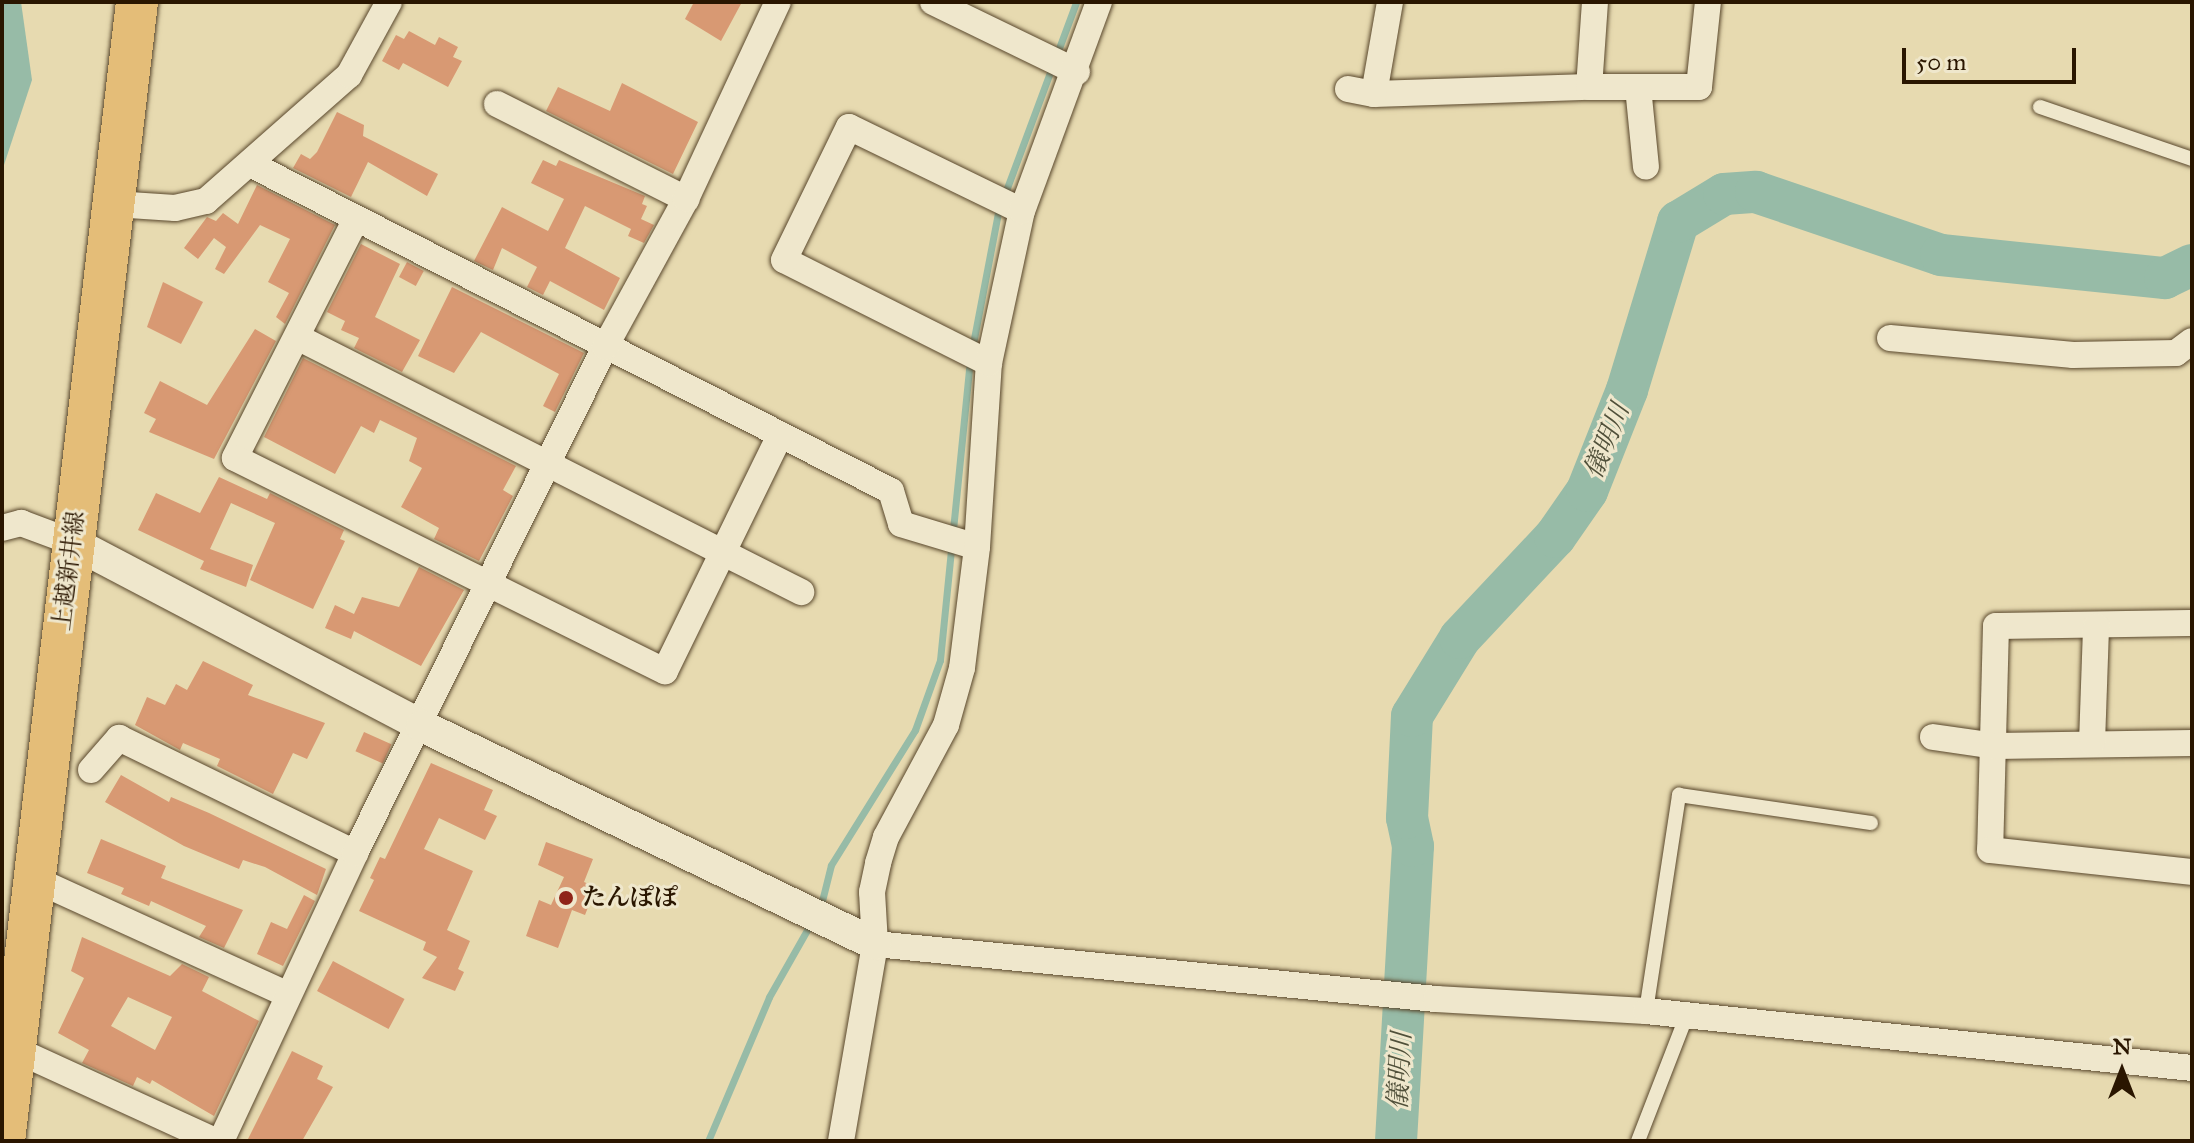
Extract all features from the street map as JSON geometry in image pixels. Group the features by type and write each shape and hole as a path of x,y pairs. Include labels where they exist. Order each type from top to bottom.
{"main road":[{"name":"上越新井線","path":"4,1141 137,2"}],"street":[{"path":"114,204 175,208 206,201 252,165 349,75 389,2"},
{"path":"221,1141 286,994 422,726 605,347 686,199 778,2"},
{"path":"933,2 1077,72"},
{"path":"841,1141 875,944 872,892 878,863 886,837 946,725 962,668 977,547 989,363 1022,211 1077,72 1099,2"},
{"path":"1374,94 1390,2"},
{"path":"1589,87 1595,2"},
{"path":"1348,89 1374,94 1699,87 1708,2"},
{"path":"1638,87 1646,167"},
{"path":"497,104 686,199"},
{"path":"989,363 784,260 849,127 1022,211"},
{"path":"252,165 891,491 901,524 977,547"},
{"path":"356,219 299,338 235,458 665,671 725,556 780,435"},
{"path":"299,338 801,592"},
{"path":"1890,338 2073,355 2176,353 2192,341"},
{"path":"2,528 21,523 72,542 422,726 875,944 1436,999 1646,1011 2192,1068"},
{"path":"2192,623 1996,626 1996,746 1990,850 2192,872"},
{"path":"2092,743 2096,626"},
{"path":"1933,737 1996,746 2192,743"},
{"path":"91,770 119,738 355,853"},
{"path":"34,879 286,994"},
{"path":"14,1049 215,1141"}],"lane":[{"path":"2040,107 2192,159"},
{"path":"1646,1011 1679,795 1871,823"},
{"path":"1638,1141 1686,1017"}],"shaded area":[{"path":"2,2 21,2 32,80 2,171"}],"building":[{"path":"694,2 742,2 721,41 685,19"},
{"path":"409,31 435,45 439,37 458,47 453,57 462,61 448,87 403,63 399,70 382,61 396,35 404,39"},
{"path":"622,83 698,122 673,174 546,111 558,87 610,111"},
{"path":"337,112 364,125 363,136 438,174 427,196 368,162 351,197 293,168 301,154 310,159 317,152"},
{"path":"543,160 556,166 559,160 645,196 642,204 647,206 641,219 654,225 644,243 628,236 631,229 585,206 565,248 620,278 604,310 550,281 543,295 527,287 537,267 502,248 493,270 474,261 502,207 548,231 564,199 531,183"},
{"path":"257,185 335,225 285,324 276,317 289,293 268,282 290,239 260,225 224,274 215,269 226,247 214,238 198,259 184,248 207,217 216,221 223,213 238,224"},
{"path":"361,244 400,264 375,317 420,340 402,372 354,348 359,338 341,330 345,321 327,312"},
{"path":"407,262 424,271 416,286 399,277"},
{"path":"163,282 203,302 181,344 147,327"},
{"path":"452,287 584,353 555,412 543,406 559,374 481,332 454,373 418,356"},
{"path":"255,329 276,341 214,459 149,432 156,419 144,413 160,381 207,405"},
{"path":"303,358 516,466 503,490 513,496 479,561 434,539 439,528 401,507 422,468 409,461 417,438 380,420 374,433 361,426 335,474 264,437"},
{"path":"219,477 267,499 270,493 344,530 340,539 345,541 313,609 250,580 275,523 231,503 210,549 253,565 246,587 200,569 204,561 138,530 156,493 200,513"},
{"path":"419,567 464,590 421,666 354,631 351,639 325,628 335,605 354,614 362,597 399,607"},
{"path":"203,661 253,685 248,695 325,723 307,759 293,753 273,794 217,766 220,759 183,743 180,750 135,725 147,697 165,705 176,684 187,690"},
{"path":"364,732 391,744 383,763 355,751"},
{"path":"431,763 493,790 484,810 497,816 485,840 439,818 424,849 473,871 447,930 470,941 458,969 464,972 455,991 422,978 437,957 423,950 426,942 359,911 374,880 370,878 380,857 385,859"},
{"path":"121,775 169,802 171,797 209,813 326,869 317,895 265,867 243,860 239,869 184,846 105,802"},
{"path":"101,839 166,866 161,878 243,910 224,948 199,937 206,926 151,901 149,906 121,894 124,888 87,873"},
{"name":"たんぽぽ","path":"546,842 593,859 584,882 596,887 585,915 572,910 558,948 526,936 539,900 551,905 564,877 538,865"},
{"path":"304,895 315,901 283,966 257,954 271,922 287,929"},
{"path":"82,937 170,976 182,964 209,977 202,991 259,1021 214,1116 152,1080 150,1084 137,1077 133,1086 82,1063 89,1050 58,1033 84,978 71,971","holes":["128,997 172,1017 155,1050 111,1026"]},
{"path":"333,961 405,999 389,1029 317,991"},
{"path":"292,1051 323,1066 317,1079 333,1087 302,1141 247,1141"}],"waterway":[{"path":"1004,196 1076,2"},
{"name":"儀明川","path":"1396,1141 1413,846 1407,818 1412,716 1460,638 1555,537 1587,491 1627,390 1678,222 1724,194 1756,192 1941,255 2165,278 2192,265"},
{"path":"972,349 999,208"},
{"path":"820,909 831,865 915,730 940,660 970,361"},
{"path":"708,1141 769,997 811,923"}],"place":[{"name":"たんぽぽ","path":"566,898"}]}
